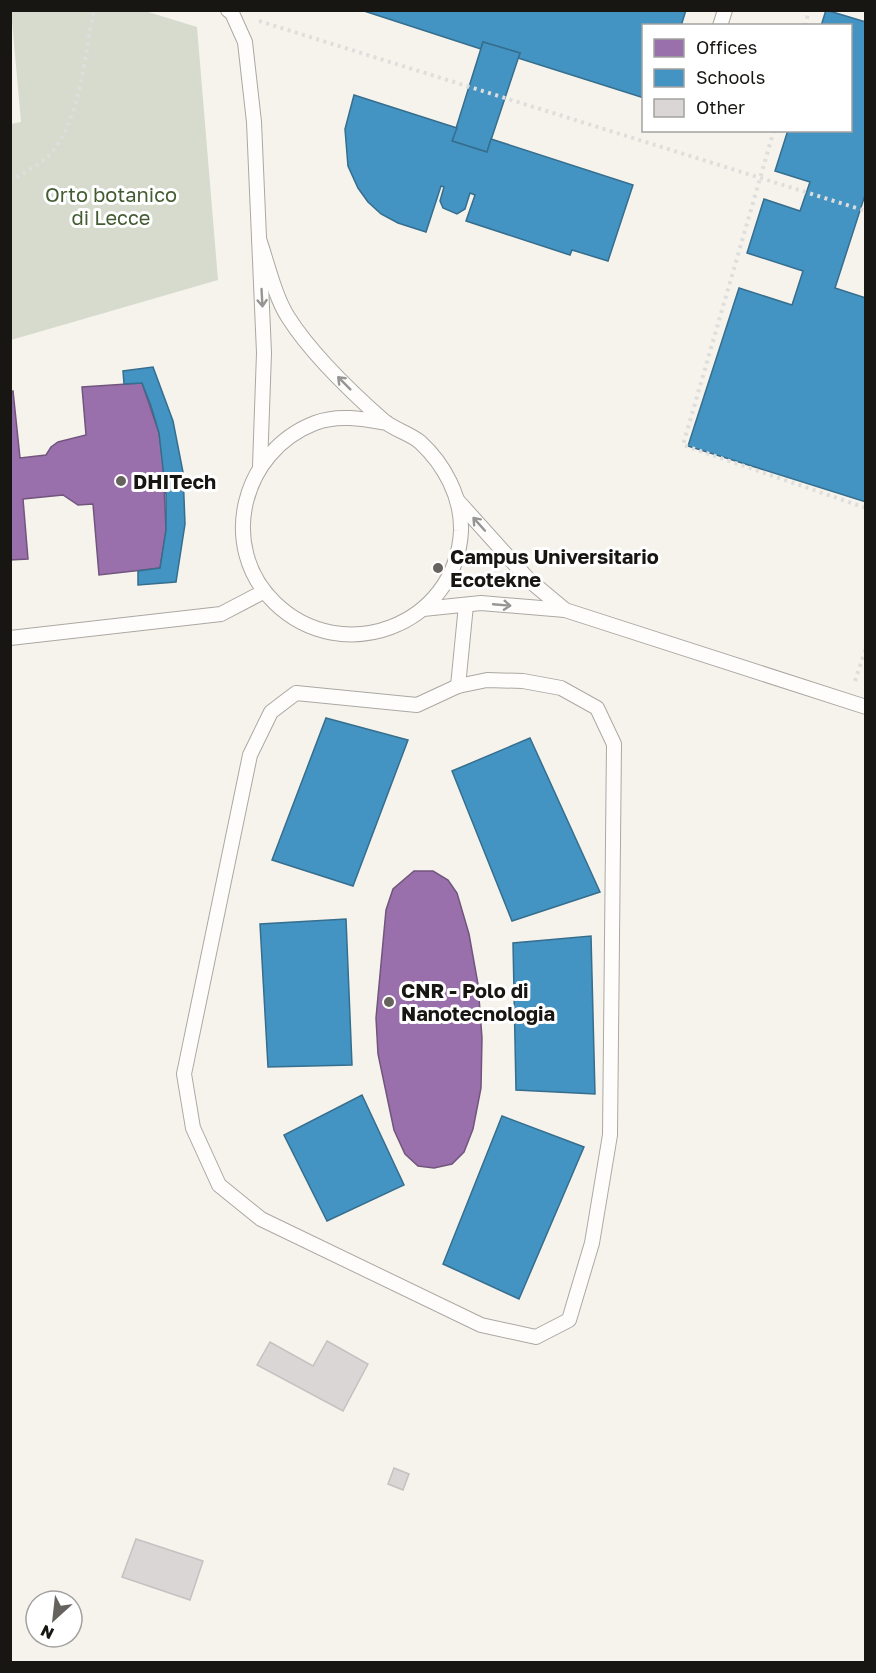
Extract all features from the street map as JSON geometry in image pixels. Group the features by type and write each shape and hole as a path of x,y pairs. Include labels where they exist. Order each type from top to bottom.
{"lane":[{"path":"231,11 245,42 254,123 264,353 260,466"},
{"path":"259,239 287,315 342,382 387,423 418,441 443,467 458,500 529,580 565,610"},
{"path":"387,423 352,417 316,423 284,440 260,466 246,496 242,529 248,562 264,592 289,617 322,632 357,636 392,628 423,609 442,587 455,560 461,530 458,500"},
{"path":"10,638 221,614 264,592"},
{"path":"423,609 481,603 565,610 866,707"},
{"path":"458,686 466,605"},
{"path":"496,680 523,681 561,688 597,708 614,744 610,1135 592,1243 569,1320 536,1337 481,1325 261,1219 219,1185 194,1128 184,1074 250,754 271,712 296,693 417,705 458,686 496,680"}],"path":[{"path":"10,181 50,154 64,133 73,110 94,10"},
{"path":"231,11 866,211"},
{"path":"773,132 683,444 866,508"},
{"path":"848,702 865,650"}],"green space":[{"name":"Orto botanico di Lecce","path":"11,10 145,11 197,27 218,280 11,340 11,124 21,122"}],"building: Offices":[{"path":"142,383 159,433 163,463 166,530 160,568 99,575 93,504 78,505 63,495 23,499 28,559 10,560 10,392 13,391 20,458 46,455 58,442 86,435 82,387"},
{"path":"414,871 433,871 448,880 457,893 469,934 478,984 482,1038 481,1088 473,1129 464,1152 452,1164 434,1168 418,1166 405,1154 394,1130 378,1054 376,1018 386,910 393,889"}],"building: Schools":[{"path":"361,10 686,10 682,24 642,24 642,97 518,58 520,53 483,42 481,49"},
{"path":"826,10 866,22 866,192 835,288 866,298 866,502 688,446 739,288 792,305 803,271 747,253 764,199 800,211 810,182 775,171 787,132 852,132 852,24 822,24"},
{"path":"483,42 520,53 487,152 452,141"},
{"path":"354,95 457,128 452,141 487,152 491,139 633,185 608,261 572,250 570,255 466,221 475,195 470,193 465,209 457,214 443,208 440,201 444,187 441,186 426,232 398,223 381,214 358,188 348,166 345,129"},
{"path":"153,367 173,421 183,472 185,524 176,582 138,585 138,571 160,568 166,530 166,495 159,433 151,406 142,383 124,384 123,371"},
{"path":"326,718 408,740 353,886 272,860"},
{"path":"530,738 600,892 512,921 452,771"},
{"path":"346,919 352,1065 268,1067 260,924"},
{"path":"591,936 595,1094 516,1090 513,943"},
{"path":"362,1095 404,1185 327,1221 284,1135"},
{"path":"502,1116 584,1147 519,1299 443,1264"}],"building: Other":[{"path":"327,1341 368,1364 343,1411 257,1365 270,1342 313,1366"},
{"path":"394,1468 409,1474 403,1490 388,1484"},
{"path":"136,1539 203,1561 190,1600 122,1577"}],"place":[{"name":"DHITech","path":"121,481"},
{"name":"Campus Universitario Ecotekne","path":"438,568"},
{"name":"CNR - Polo di Nanotecnologia","path":"389,1002"}]}
